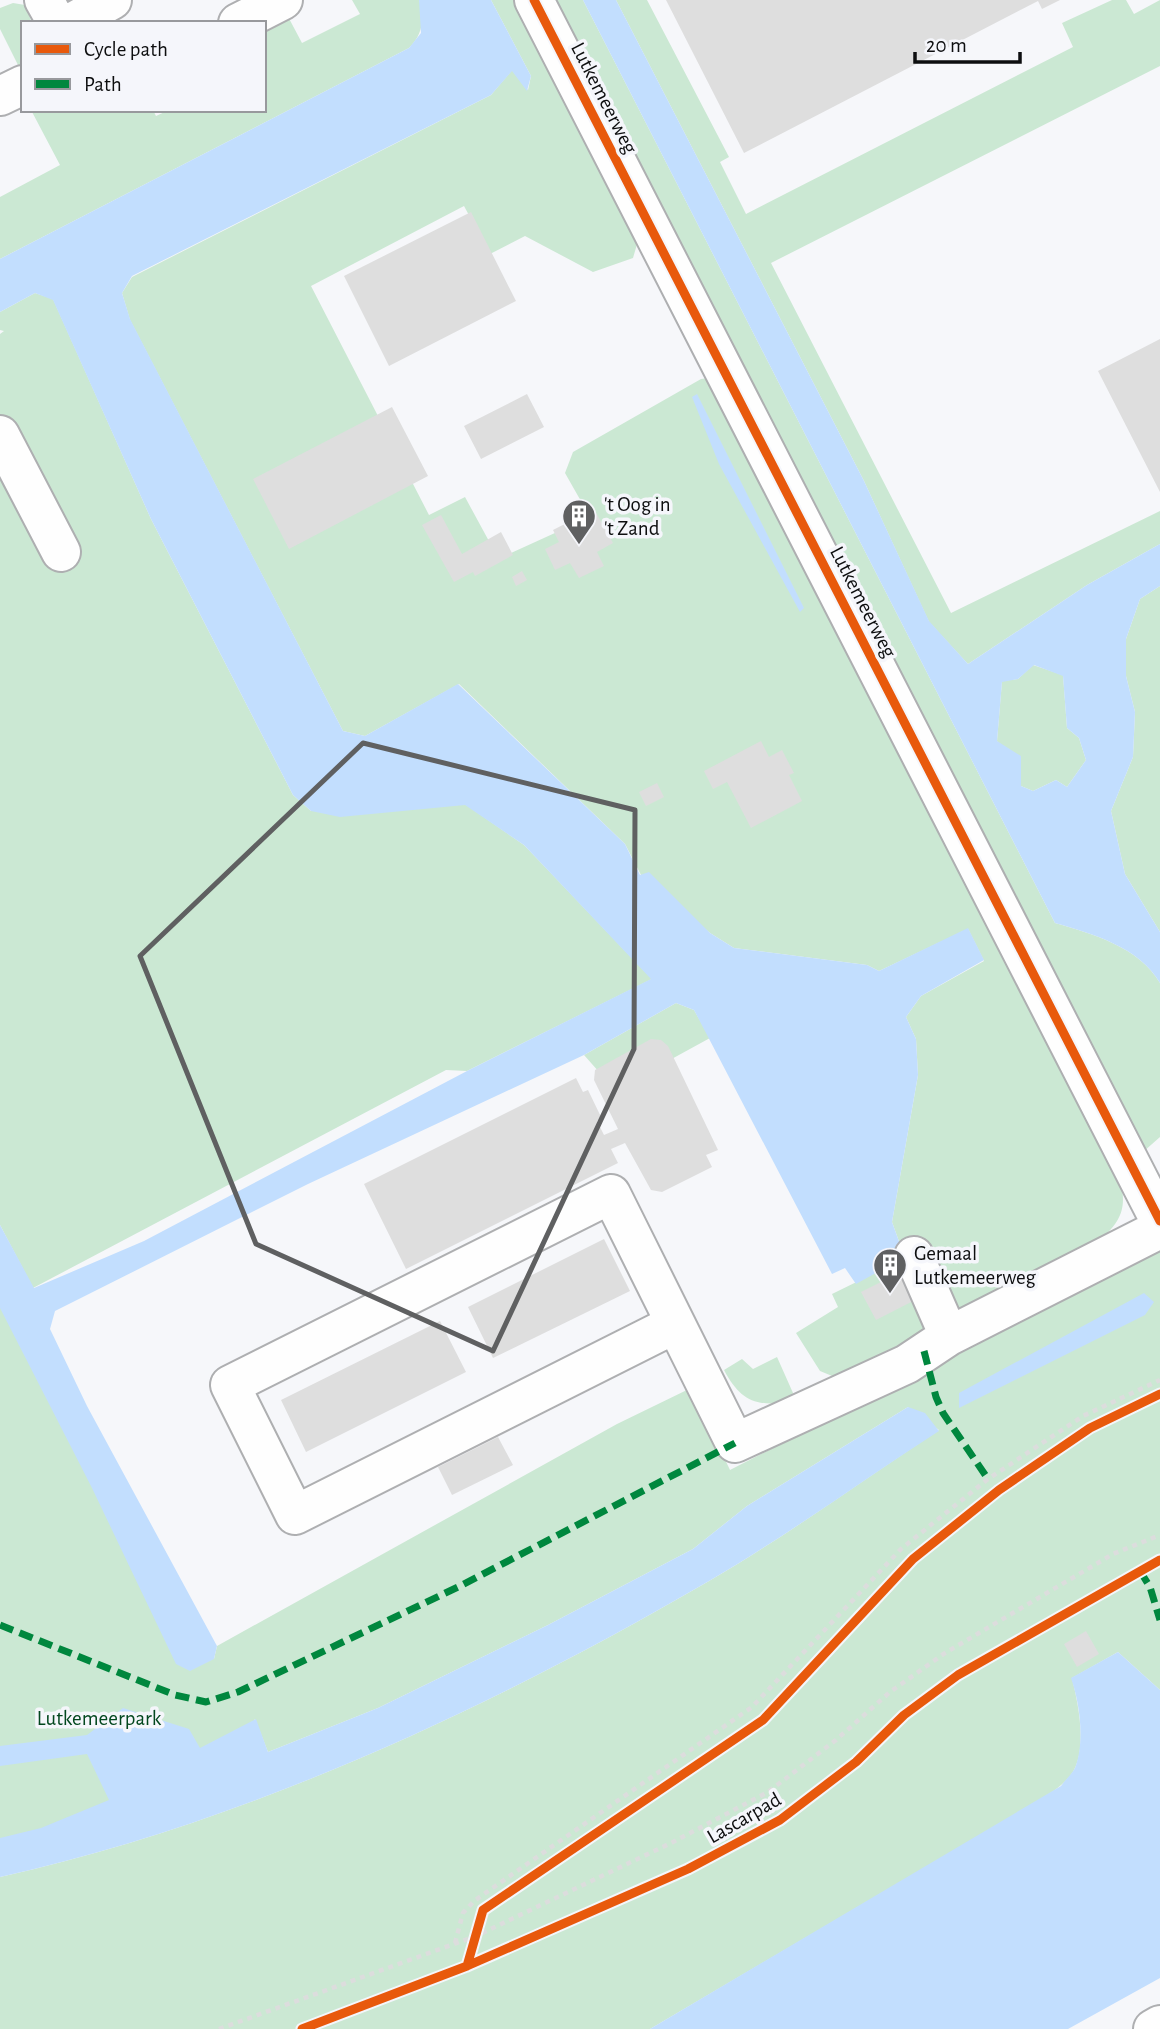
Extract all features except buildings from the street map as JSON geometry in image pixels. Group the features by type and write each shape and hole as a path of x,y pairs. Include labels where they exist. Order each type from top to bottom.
{"street":[{"path":"44,0 56,21"},
{"path":"75,21 112,0"},
{"path":"242,21 283,0"},
{"name":"Lutkemeerweg","path":"534,0 1160,1220"},
{"path":"0,96 21,86"},
{"path":"0,435 61,552"},
{"path":"675,1324 295,1515 230,1385 611,1194 735,1443 907,1364 949,1336 1160,1229"},
{"path":"914,1256 949,1336"},
{"path":"1153,2029 1160,2025"}],"path":[{"path":"455,1943 463,1913 474,1901 752,1707 901,1549 988,1479 1083,1416 1160,1380"},
{"path":"219,2029 455,1943 475,1941 671,1843 768,1792 836,1740 890,1692 945,1653 1113,1554 1160,1535"},
{"path":"475,1941 480,1923"}],"highlighted area":[{"path":"363,743 635,810 634,1049 493,1351 256,1244 140,956"}],"green space":[{"path":"352,0 419,0 422,19 420,32 409,48 0,259 0,197 60,165 32,112 154,112 156,116 165,112 266,112 266,22 284,9 302,43 360,14"},
{"path":"491,0 525,0 642,227 633,258 593,272 525,236 490,254 464,206 311,286 429,515 465,497 490,543 511,553 590,517 565,473 573,452 701,379 717,377 1118,1161 1122,1208 1114,1226 1094,1246 837,1378 820,1371 796,1333 838,1307 832,1294 883,1269 879,1259 901,1247 892,1222 918,1075 916,1039 906,1017 921,996 984,961 968,929 879,971 867,965 734,948 710,933 641,875 625,844 459,684 365,736 343,731 130,320 122,293 132,277 491,95 512,70 528,90 531,76"},
{"path":"549,0 583,0 1055,923 1099,937 1128,951 1151,971 1160,983 1160,1137 1143,1152"},
{"path":"616,0 647,0 729,157 720,162 746,214 1073,47 1062,23 1112,0 1126,0 1134,14 1160,0 1160,66 771,263 951,613 1160,511 1160,544 1087,585 968,664 929,622 864,481"},
{"path":"13,3 25,5 31,21 21,21 19,67 0,29 0,8"},
{"path":"35,293 53,299 151,519 293,795 311,811 465,804 524,845 652,979 467,1071 446,1070 33,1288 0,1225 0,334 4,331 0,330 0,312"},
{"path":"1160,586 1160,932 1125,874 1111,811 1133,757 1135,712 1126,676 1126,639 1140,599"},
{"path":"1033,665 1063,675 1067,728 1079,738 1086,760 1067,787 1056,780 1033,791 1021,786 997,741 1002,681 1018,679"},
{"path":"676,1003 694,1010 710,1038 615,1090 584,1055"},
{"name":"Lutkemeerpark","path":"1160,1250 1160,1690 1118,1652 1072,1678 1081,1736 1078,1760 1068,1779 1042,1799 650,2029 0,2029 0,1877 92,1854 275,1793 454,1716 626,1628 709,1581 939,1430 908,1407 747,1506 693,1549 548,1625 378,1708 268,1752 255,1719 231,1767 0,1857 0,1281 214,1659 217,1646 617,1424 691,1388 730,1470"},
{"path":"777,1357 793,1393 788,1402 766,1403 750,1399 736,1388 724,1370 742,1359 753,1369"}],"water":[{"path":"419,0 491,0 531,76 527,91 512,71 491,95 132,276 122,293 130,319 343,731 365,736 458,684 625,844 640,875 649,872 710,933 734,948 867,965 879,971 968,928 984,960 921,996 906,1017 916,1039 918,1075 892,1222 901,1247 879,1259 883,1269 856,1284 845,1268 832,1274 694,1010 676,1003 584,1055 308,1184 55,1311 50,1329 87,1406 217,1646 214,1659 190,1671 176,1664 92,1488 0,1308 0,1225 34,1288 144,1241 467,1071 651,979 524,845 465,805 340,817 311,811 293,795 151,519 53,300 35,293 0,312 0,259 409,48 421,33"},
{"path":"583,0 616,0 864,481 929,621 968,664 1087,585 1160,544 1160,586 1140,599 1126,639 1126,676 1135,712 1133,757 1111,811 1125,874 1160,932 1160,983 1140,960 1128,951 1099,937 1055,923","holes":["1034,665 1063,676 1067,728 1079,738 1086,760 1067,787 1056,780 1033,791 1021,786 1021,756 997,741 1002,682 1018,679"]},
{"path":"697,394 804,608 800,612 719,464 692,397"},
{"path":"1144,1293 1154,1302 1145,1315 959,1408 959,1393"},
{"path":"908,1407 925,1413 939,1431 709,1581 541,1673 454,1716 275,1793 92,1854 0,1877 0,1838 41,1828 109,1800 87,1754 0,1766 0,1746 87,1735 123,1708 189,1729 200,1748 256,1719 268,1752 378,1708 548,1625 693,1549 747,1506"},
{"path":"1118,1652 1160,1690 1160,1978 1068,2029 650,2029 1061,1786 1075,1768 1080,1747 1079,1711 1071,1678"}],"marked path":[{"path":"924,1351 943,1413 988,1479"},
{"path":"0,1625 175,1695 206,1702 238,1692 458,1587 735,1443"},
{"path":"1140,1571 1150,1587 1160,1620"}],"cycle path":[{"path":"534,0 1160,1221"},
{"path":"467,1966 483,1910 763,1720 913,1559 999,1490 1090,1428 1160,1394"},
{"name":"Lascarpad","path":"302,2029 467,1966 688,1869 780,1820 856,1762 904,1715 958,1675 1160,1560"}],"place":[{"name":"'t Oog in 't Zand","path":"579,546"},
{"name":"Gemaal Lutkemeerweg","path":"890,1295"}]}
